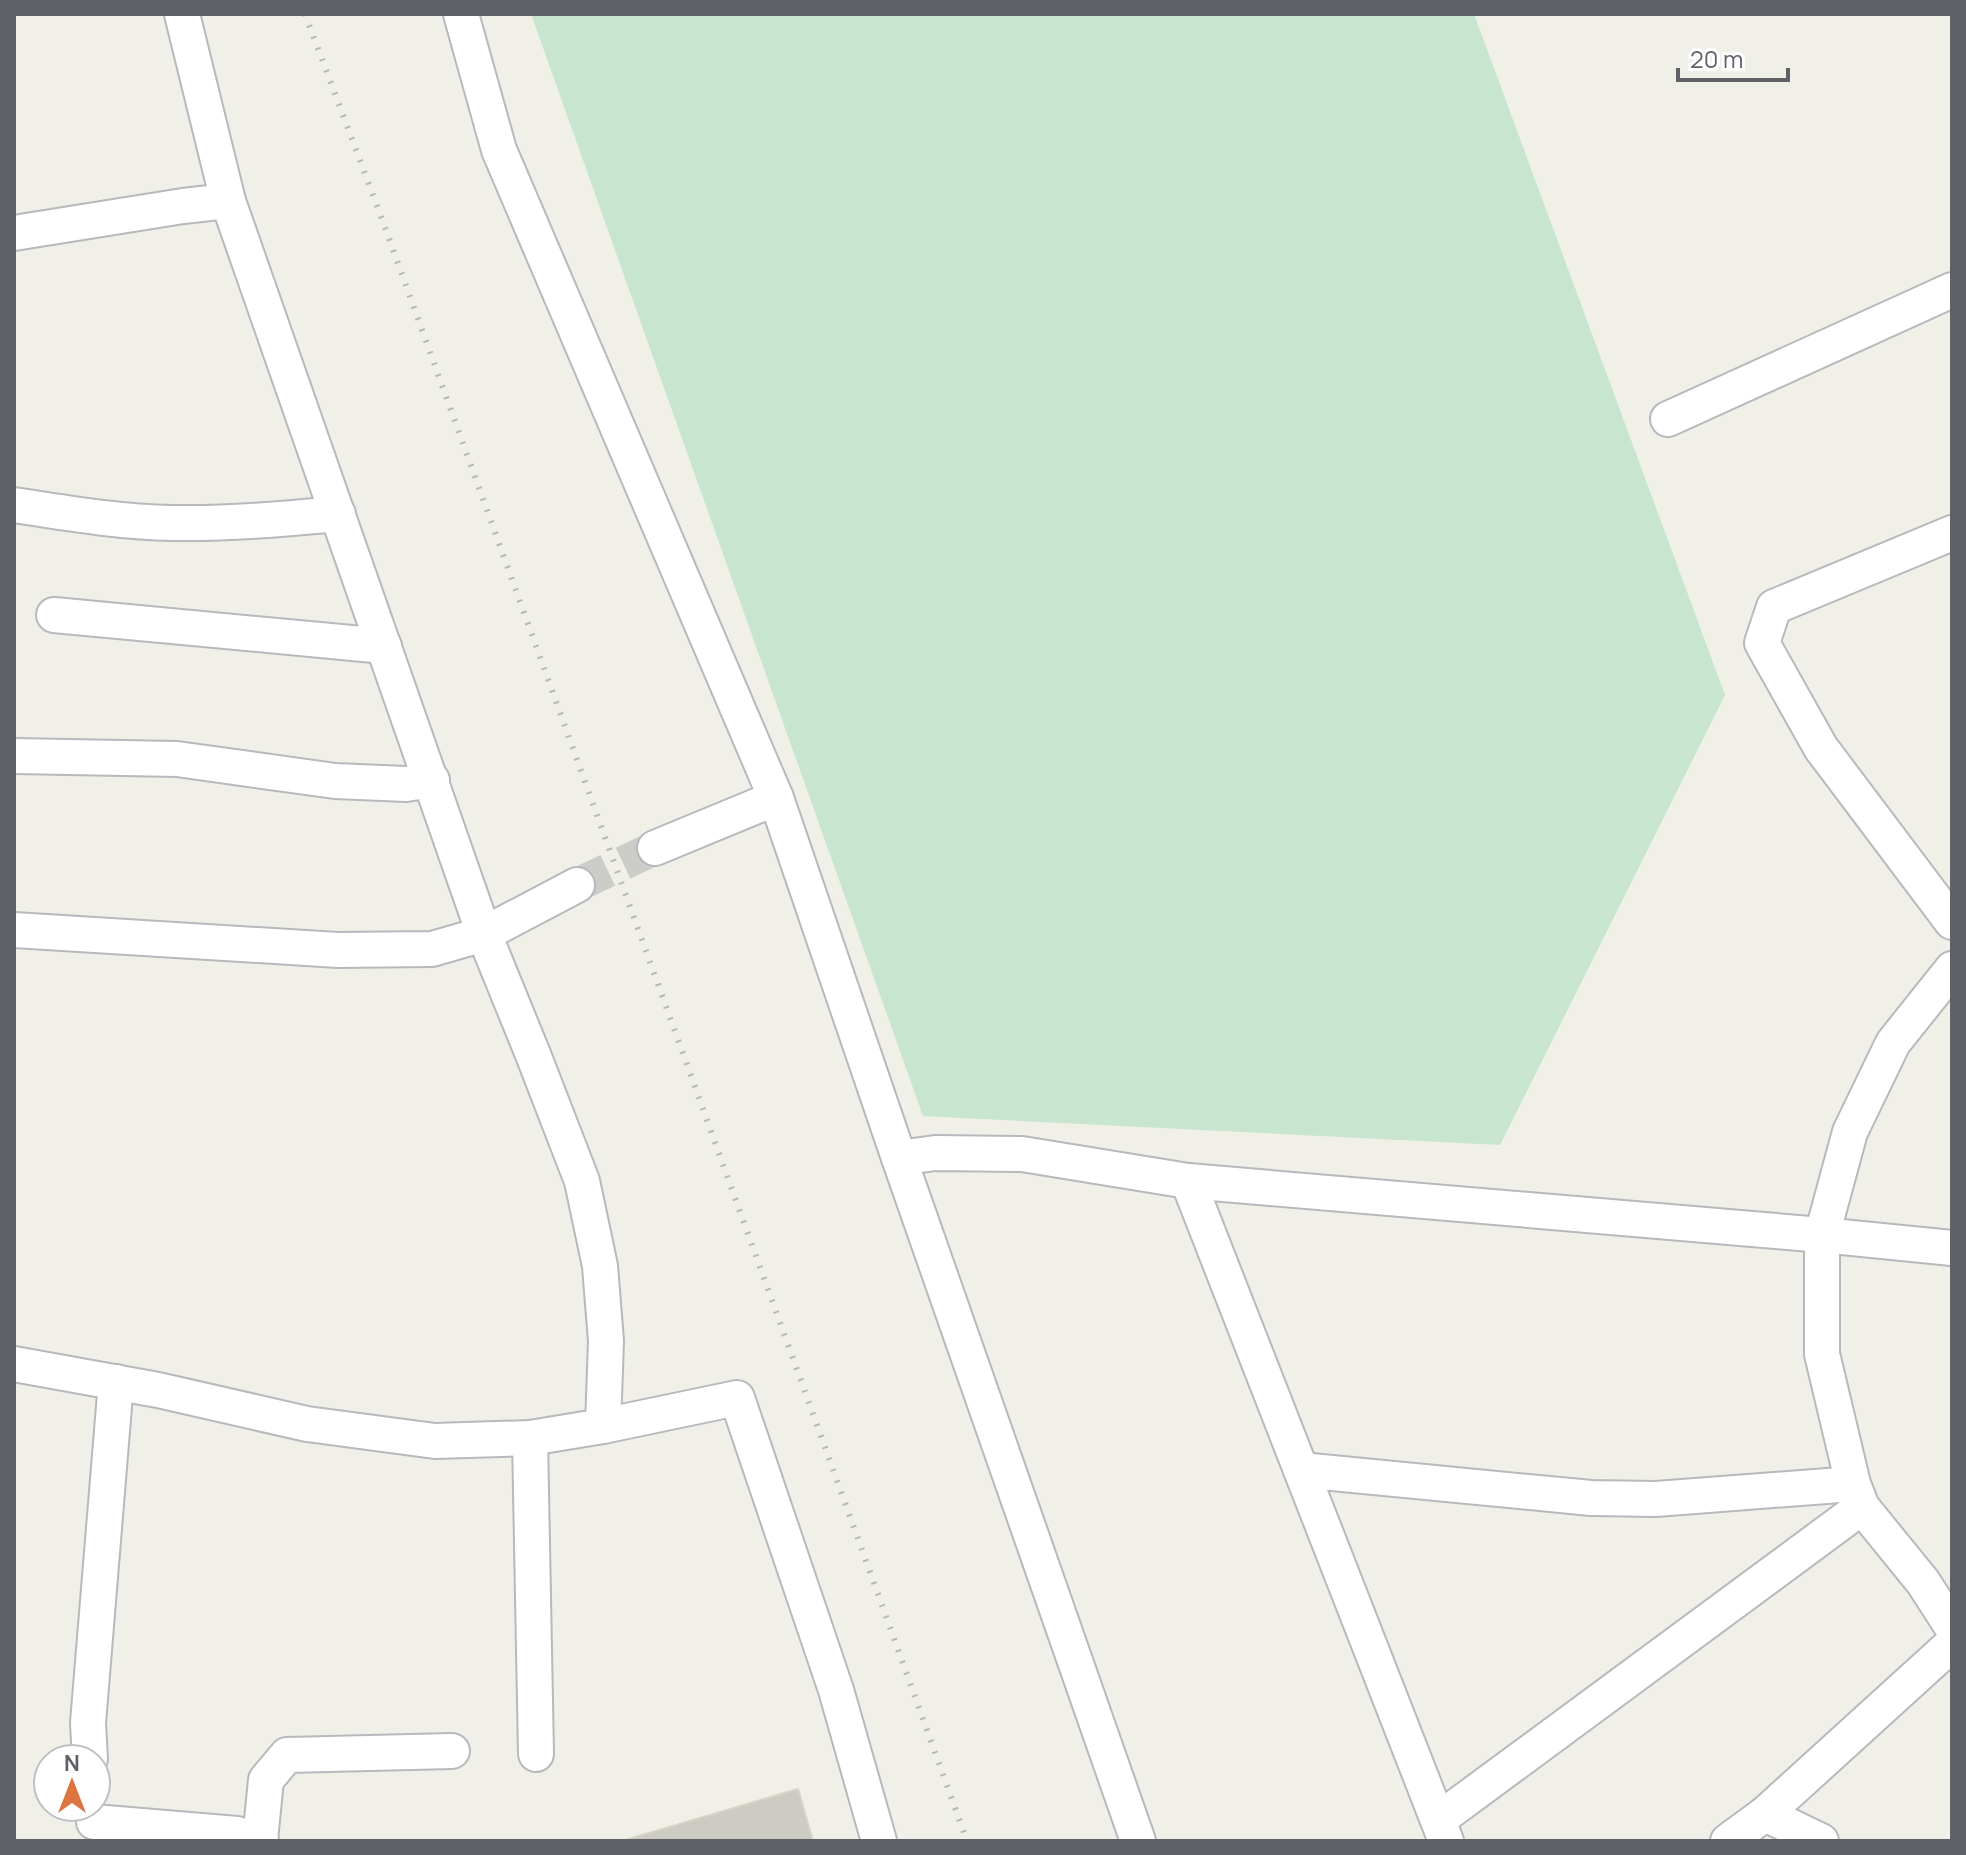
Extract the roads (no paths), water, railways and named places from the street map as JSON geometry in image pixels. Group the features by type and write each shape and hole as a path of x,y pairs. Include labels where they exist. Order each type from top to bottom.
{"street":[{"path":"182,14 228,201 484,934 582,1181 600,1266 606,1341 603,1426"},
{"path":"461,14 499,150 776,798 1138,1841"},
{"path":"14,233 228,201"},
{"path":"1668,419 1952,290"},
{"path":"14,505 95,517 172,523 260,521 338,514"},
{"path":"1952,533 1774,607 1762,643 1821,748 1952,922"},
{"path":"54,615 384,646"},
{"path":"14,756 177,759 335,781 406,784 432,780"},
{"path":"655,848 776,798"},
{"path":"14,930 338,950 432,949 484,934 577,885"},
{"path":"1952,969 1893,1043 1850,1132 1822,1235 1822,1354 1858,1496 1923,1582 1952,1627"},
{"path":"899,1158 935,1153 1022,1154 1188,1181 1952,1248"},
{"path":"1188,1181 1442,1831 1858,1496"},
{"path":"14,1364 158,1390 307,1424 435,1441 530,1438 737,1398 836,1690 879,1841"},
{"path":"89,1743 88,1723 116,1382"},
{"path":"530,1438 536,1754"},
{"path":"1301,1470 1591,1498 1858,1496"},
{"path":"1728,1841 1765,1814 1952,1644"},
{"path":"93,1823 237,1834 261,1840 266,1780 287,1755 452,1751"},
{"path":"1765,1814 1821,1841"}],"tunnel":[{"path":"577,885 655,848"}],"railway":[{"path":"305,14 382,219 967,1841"}]}
